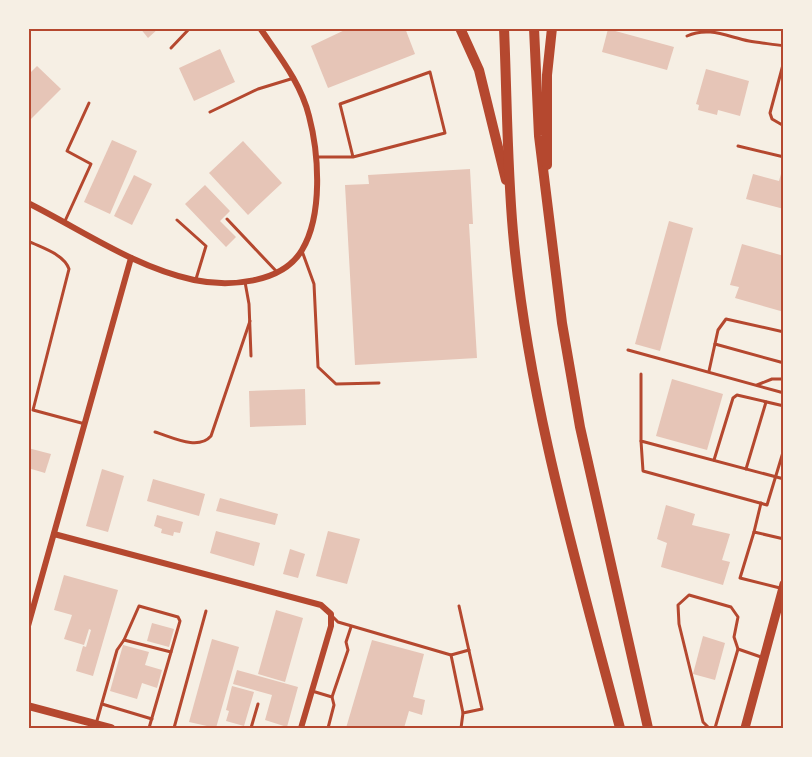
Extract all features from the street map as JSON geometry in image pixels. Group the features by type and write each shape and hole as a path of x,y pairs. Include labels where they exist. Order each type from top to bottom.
{"highway":[{"path":"460,28 479,70 512,204"},
{"path":"504,28 513,233 531,354 551,469 620,729"},
{"path":"534,28 539,136 546,207 580,427 648,729"},
{"path":"546,207 547,75 552,28"}],"main road":[{"path":"745,729 782,590"}],"street":[{"path":"28,203 131,258 196,281 244,282 279,273 302,251 316,209 316,157 309,114 294,78 260,28"},
{"path":"28,626 131,258"},
{"path":"54,534 321,605 331,614 331,626 301,729"},
{"path":"28,706 111,729"}],"lane":[{"path":"171,48 190,28"},
{"path":"687,36 708,31 748,41 783,46"},
{"path":"783,61 770,113 772,119 783,126"},
{"path":"316,157 353,157 445,134 430,72 340,104 353,157"},
{"path":"210,112 258,88 294,78"},
{"path":"64,221 91,164 67,151 89,103"},
{"path":"738,146 783,157"},
{"path":"227,219 279,273"},
{"path":"177,220 206,246 196,281"},
{"path":"28,241 60,257 67,262 69,269 33,410 85,424"},
{"path":"302,251 314,284 318,367 336,384 379,383"},
{"path":"244,282 250,321 251,356"},
{"path":"709,372 718,330 726,319 783,332"},
{"path":"155,432 198,444 206,442 211,436 250,321"},
{"path":"715,344 783,363"},
{"path":"628,350 783,393"},
{"path":"641,374 643,471 767,505 783,449"},
{"path":"757,385 772,379 783,379"},
{"path":"714,460 733,398 739,394 783,406"},
{"path":"746,469 766,402"},
{"path":"641,441 783,479"},
{"path":"761,503 740,578 782,590"},
{"path":"754,532 783,539"},
{"path":"709,729 703,722 679,624 678,605 689,595 731,607 738,617 734,638 738,649 715,729"},
{"path":"96,724 117,650 139,606 178,617 180,621 149,729"},
{"path":"459,606 482,709 464,713"},
{"path":"174,729 206,611"},
{"path":"331,614 338,622 451,655 469,650"},
{"path":"328,729 334,705 332,697 348,650 346,642 351,626"},
{"path":"124,640 171,652"},
{"path":"738,649 764,658"},
{"path":"451,655 464,713 461,729"},
{"path":"312,692 332,697"},
{"path":"102,704 152,719"},
{"path":"251,729 258,704"}],"building":[{"path":"140,28 159,28 148,38"},
{"path":"349,28 405,28 415,54 328,88 311,46"},
{"path":"608,29 674,47 667,70 602,52"},
{"path":"220,49 235,82 194,101 179,68"},
{"path":"37,66 61,89 28,122 28,75"},
{"path":"706,69 749,81 740,116 718,110 717,115 698,110 699,105 696,104"},
{"path":"112,140 137,151 110,214 84,202"},
{"path":"243,141 282,183 248,215 209,173"},
{"path":"470,169 473,224 469,224 477,358 355,365 345,185 369,184 368,175"},
{"path":"753,174 779,181 781,174 784,175 784,209 746,199"},
{"path":"134,175 152,184 132,225 114,216"},
{"path":"205,185 230,211 220,221 236,237 226,247 185,204"},
{"path":"669,221 693,228 660,351 635,344"},
{"path":"742,244 784,256 784,312 735,298 739,287 730,285"},
{"path":"672,379 723,394 707,450 656,436"},
{"path":"305,389 306,425 250,427 249,391"},
{"path":"28,448 51,454 45,473 28,468"},
{"path":"102,469 124,476 108,532 86,526"},
{"path":"153,479 205,494 199,516 147,501"},
{"path":"220,498 278,514 275,525 216,511"},
{"path":"666,505 695,514 692,525 730,534 722,560 730,562 723,585 661,567 667,543 657,539"},
{"path":"157,515 183,522 180,533 174,532 173,536 161,533 162,529 154,526"},
{"path":"216,531 260,543 254,566 210,553"},
{"path":"328,531 360,539 347,584 316,576"},
{"path":"290,549 305,554 298,578 283,574"},
{"path":"64,575 118,590 93,676 76,671 83,646 86,647 91,630 89,629 84,645 64,639 72,615 54,610"},
{"path":"276,610 303,618 285,682 258,674"},
{"path":"152,623 174,629 169,647 147,641"},
{"path":"703,636 725,643 715,680 693,674"},
{"path":"212,639 239,647 216,728 189,722"},
{"path":"372,640 424,654 413,697 425,700 422,715 409,711 404,728 346,728"},
{"path":"123,645 149,652 145,665 162,670 157,688 142,683 137,699 110,691"},
{"path":"237,670 298,687 287,727 265,720 272,695 233,684"},
{"path":"232,686 254,692 244,726 226,721 229,711 226,710"}]}
